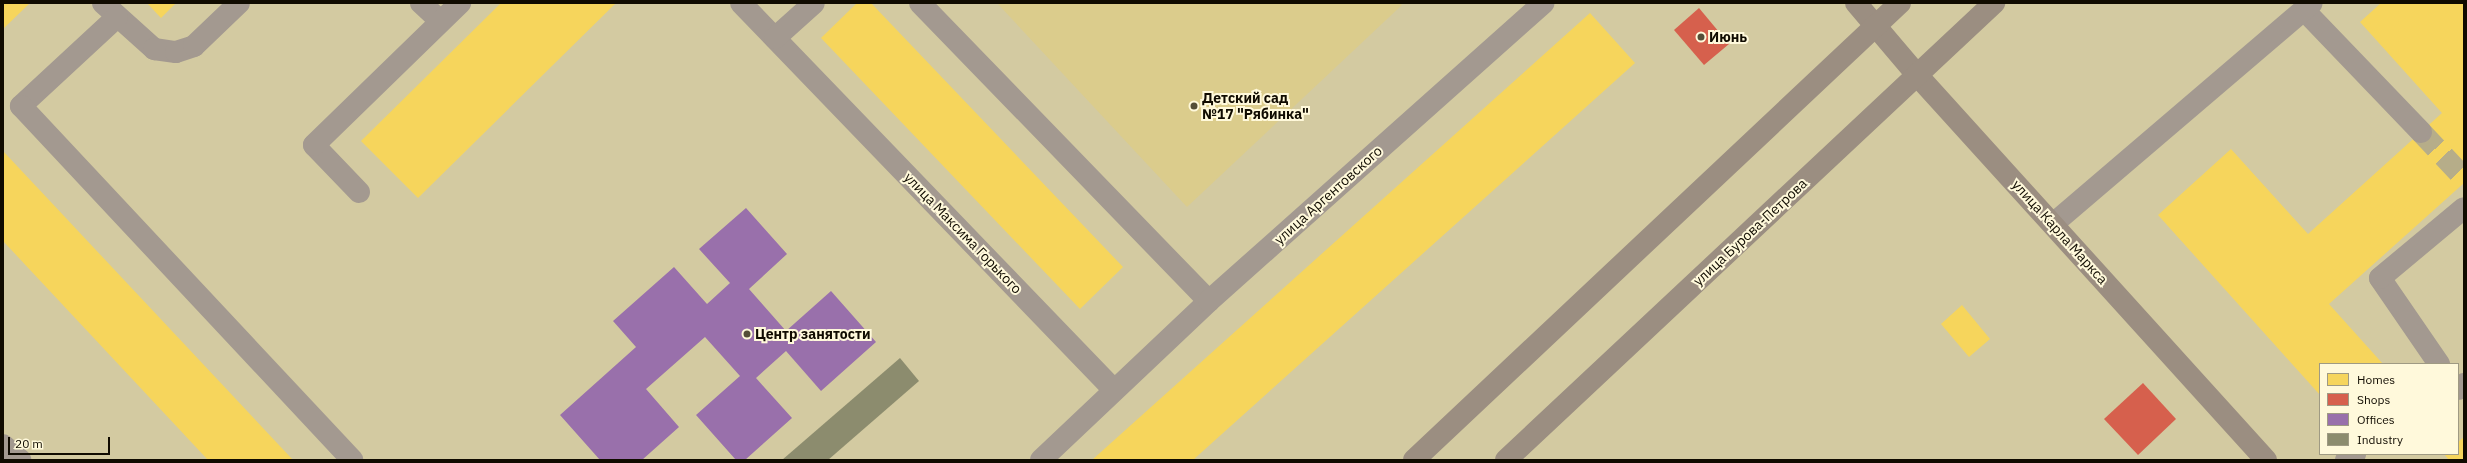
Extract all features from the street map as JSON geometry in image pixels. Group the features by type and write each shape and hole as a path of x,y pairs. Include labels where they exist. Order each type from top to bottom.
{"main road":[{"name":"улица Карла Маркса","path":"1856,3 1917,75 2266,460"},
{"path":"1414,460 1900,3"},
{"name":"улица Бурова-Петрова","path":"1506,460 1994,3"}],"street":[{"path":"239,3 194,46 176,52 154,49 110,10 21,106 352,460"},
{"path":"421,3 440,21"},
{"path":"359,192 314,145 460,3"},
{"name":"улица Максима Горького","path":"741,3 1114,390"},
{"path":"776,38 814,3"},
{"path":"920,3 1210,301"},
{"name":"улица Аргентовского","path":"1114,390 1210,301 1544,3"},
{"path":"2053,224 2308,6 2421,132"},
{"path":"2438,363 2380,278 2464,208"},
{"path":"1041,460 1114,390"},
{"path":"3,445 20,460"}],"shaded area":[{"name":"Детский сад №17 \"Рябинка\"","path":"997,3 1400,3 1402,5 1187,207"}],"building: Homes":[{"path":"3,3 30,3 3,29"},
{"path":"147,3 176,3 161,18"},
{"path":"501,3 616,3 418,198 361,141"},
{"path":"857,3 871,3 1123,267 1080,309 821,38"},
{"path":"2381,3 2464,3 2464,183 2329,304 2382,363 2319,363 2319,394 2158,215 2231,149 2308,234 2442,113 2360,22"},
{"path":"1590,13 1635,63 1193,460 1092,460"},
{"path":"3,151 293,460 208,460 3,241"},
{"path":"1962,305 1990,339 1969,357 1941,324"},
{"path":"2464,437 2464,460 2449,460 2445,455 2459,455 2459,441"}],"building: Shops":[{"name":"Июнь","path":"1699,8 1729,44 1704,65 1674,30"},
{"path":"2143,383 2176,419 2138,455 2104,419"}],"building: Offices":[{"name":"Центр занятости","path":"746,208 787,254 749,289 786,331 831,291 876,342 821,391 786,351 756,378 792,418 745,460 736,460 696,415 740,376 705,337 646,389 679,427 642,460 600,460 560,415 636,347 613,321 674,267 707,304 730,283 699,249"}],"building: Industry":[{"path":"900,358 919,381 828,460 782,460"}],"tunnel":[{"path":"2421,132 2464,178"}],"place":[{"name":"Июнь","path":"1701,37"},
{"name":"Детский сад №17 \"Рябинка\"","path":"1194,106"},
{"name":"Центр занятости","path":"747,334"}]}
